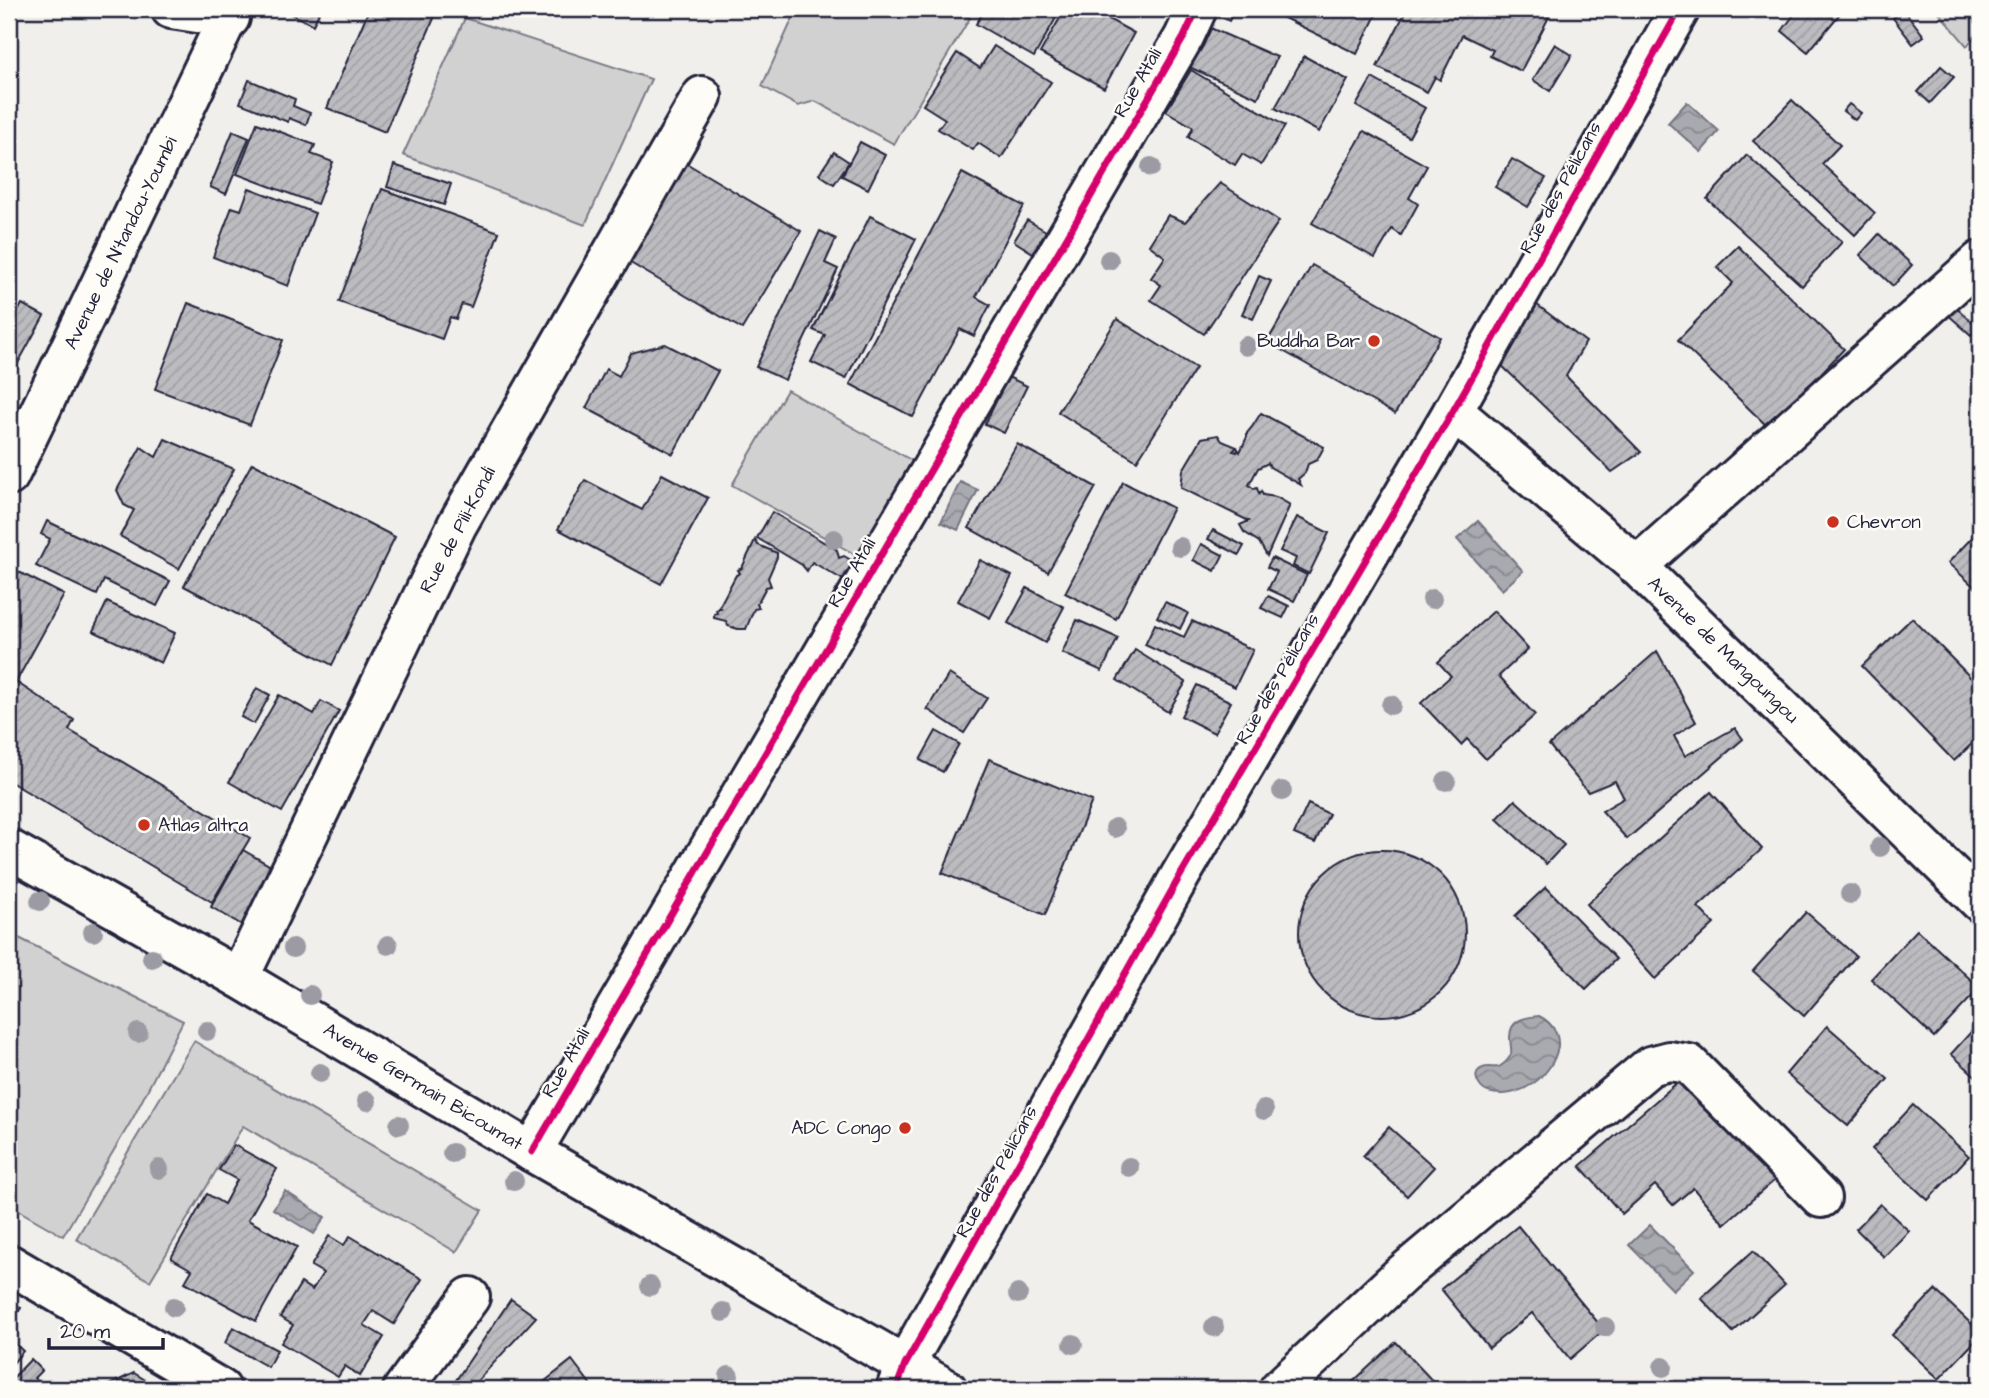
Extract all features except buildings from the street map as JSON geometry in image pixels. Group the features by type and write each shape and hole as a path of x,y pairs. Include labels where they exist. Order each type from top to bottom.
{"street":[{"path":"171,9 231,13"},
{"name":"Rue Atali","path":"532,1152 1184,37 1197,9"},
{"name":"Rue des Pélicans","path":"900,1377 1180,876 1453,411 1680,9"},
{"name":"Avenue de N'tandou-Youmbi","path":"9,476 231,13"},
{"name":"Rue de Pili-Kondi","path":"239,978 457,525 702,96"},
{"path":"1637,566 1980,261"},
{"name":"Avenue de Mangoungou","path":"1453,411 1637,566 1980,902"},
{"name":"Avenue Germain Bicoumat","path":"9,849 239,978 532,1152 900,1377 947,1389"},
{"path":"1279,1389 1401,1275 1650,1066 1669,1060 1689,1064 1821,1198"},
{"path":"9,1264 221,1389"},
{"path":"403,1389 470,1297"}],"shaded area":[{"path":"797,9 953,9 970,18 894,144 815,101 798,106 762,86"},
{"path":"1936,9 1980,9 1980,29 1967,46"},
{"path":"465,18 651,79 585,225 403,155"},
{"path":"787,390 918,464 863,559 732,485"},
{"path":"9,933 183,1021 133,1118 63,1236 9,1205"},
{"path":"194,1041 482,1210 456,1252 243,1126 150,1281 76,1239"}],"water":[{"path":"1687,102 1719,131 1701,152 1668,123"},
{"path":"960,482 978,490 958,530 941,522"},
{"path":"1478,521 1523,571 1502,590 1457,539"},
{"path":"1539,1016 1551,1025 1557,1037 1558,1046 1549,1068 1542,1077 1522,1090 1499,1094 1485,1090 1477,1081 1479,1070 1499,1067 1504,1063 1511,1054 1510,1037 1515,1023"},
{"path":"285,1191 325,1217 314,1234 273,1209"},
{"path":"1650,1225 1694,1270 1673,1290 1629,1245"}],"cycle path":[{"path":"532,1152 1184,37 1197,9"},
{"path":"896,1389 905,1365 1180,876 1453,411 1680,9"}],"place":[{"name":"Buddha Bar","path":"1374,341"},
{"name":"Chevron","path":"1833,522"},
{"name":"Atlas altra","path":"144,825"},
{"name":"ADC Congo","path":"905,1128"}]}
